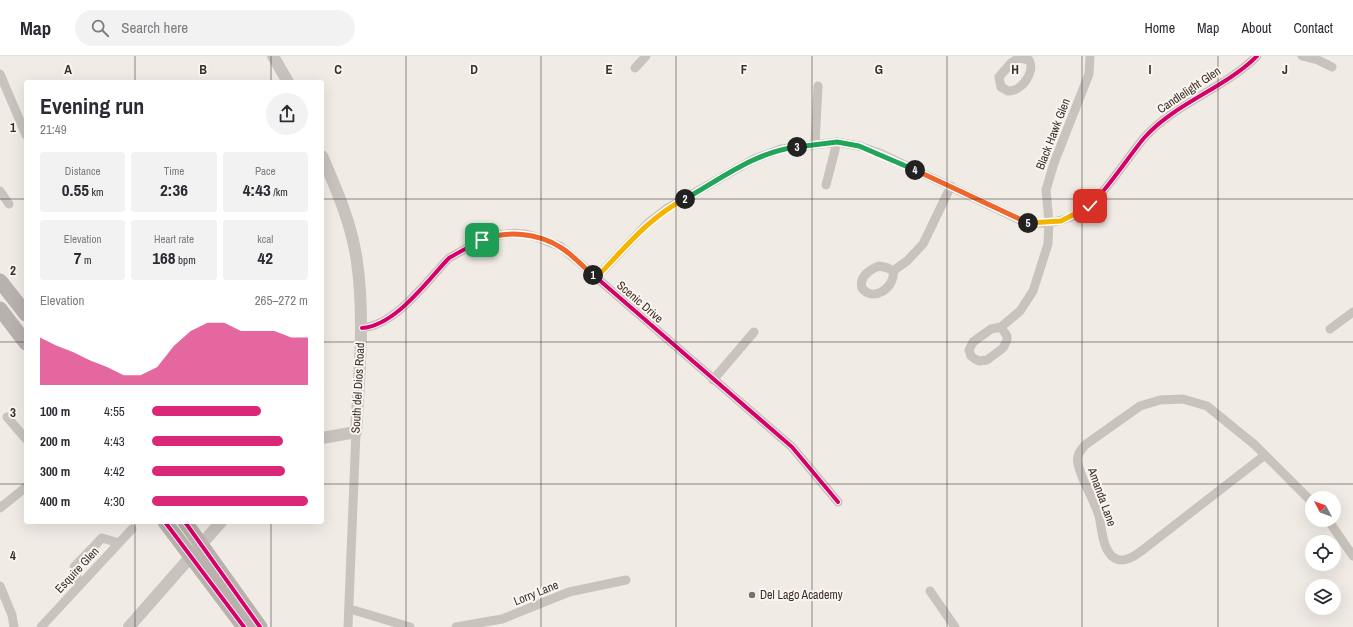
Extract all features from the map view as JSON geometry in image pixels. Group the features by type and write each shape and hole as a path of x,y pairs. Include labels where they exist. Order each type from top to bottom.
{"main road":[{"path":"0,281 24,311"},
{"path":"0,309 24,340"},
{"path":"166,524 244,627"},
{"path":"186,524 260,627"}],"street":[{"path":"273,56 287,80"},
{"path":"635,68 646,56"},
{"name":"Black Hawk Glen","path":"1001,327 1020,311 1033,291 1048,244 1049,222 1046,190 1054,163 1089,74 1090,56"},
{"name":"Candlelight Glen","path":"596,278 648,223 666,208 754,159 781,149 814,144 837,142 859,146 882,154 1022,221 1031,223 1061,221 1090,206 1145,137 1175,111 1240,71 1257,56"},
{"path":"1302,56 1318,60 1332,67"},
{"path":"0,74 24,130"},
{"path":"814,144 818,86"},
{"path":"826,185 837,142"},
{"name":"South del Dios Road","path":"324,161 338,193 350,227 357,261 361,299 362,328 348,627"},
{"path":"893,271 907,261 923,244 951,186"},
{"path":"0,191 9,204"},
{"name":"Scenic Drive","path":"362,328 370,327 385,321 400,310 449,258 490,237 515,233 531,235 560,246 792,447 838,502"},
{"path":"1330,329 1353,312"},
{"path":"713,380 754,332"},
{"name":"Amanda Lane","path":"1265,455 1144,550 1127,559 1118,560 1112,556 1106,546 1099,515 1078,464 1078,454 1085,445 1140,406 1160,400 1183,399 1207,406 1265,455 1305,495"},
{"path":"7,417 24,437"},
{"path":"324,438 356,432"},
{"path":"0,508 24,489"},
{"path":"129,627 219,524"},
{"path":"1333,527 1353,556"},
{"name":"Esquire Glen","path":"41,627 132,529"},
{"path":"79,586 74,567 102,538 119,543"},
{"name":"Lorry Lane","path":"456,627 502,619 569,592 626,580"},
{"path":"0,586 12,615 14,627"},
{"path":"930,591 955,627"},
{"path":"350,609 410,627"}],"cycle path":[{"path":"596,278 648,223 666,209 754,159 781,149 837,142 859,146 882,154 1022,221 1037,223 1060,221 1081,212 1089,206 1114,178 1144,138 1156,126 1185,105 1230,78 1257,56"},
{"path":"362,328 375,325 398,311 410,301 449,258 478,243 498,236 519,233 530,235 560,246 792,447 838,502"},
{"path":"167,524 244,627"},
{"path":"186,524 260,627"}],"place":[{"name":"Del Lago Academy","path":"752,595"}],"route":[{"path":"482,240 490,237 515,233 531,235 560,246 596,278 648,223 666,208 700,191 754,159 781,149 837,142 859,146 882,154 1022,221 1031,223 1061,221 1090,206"}]}
